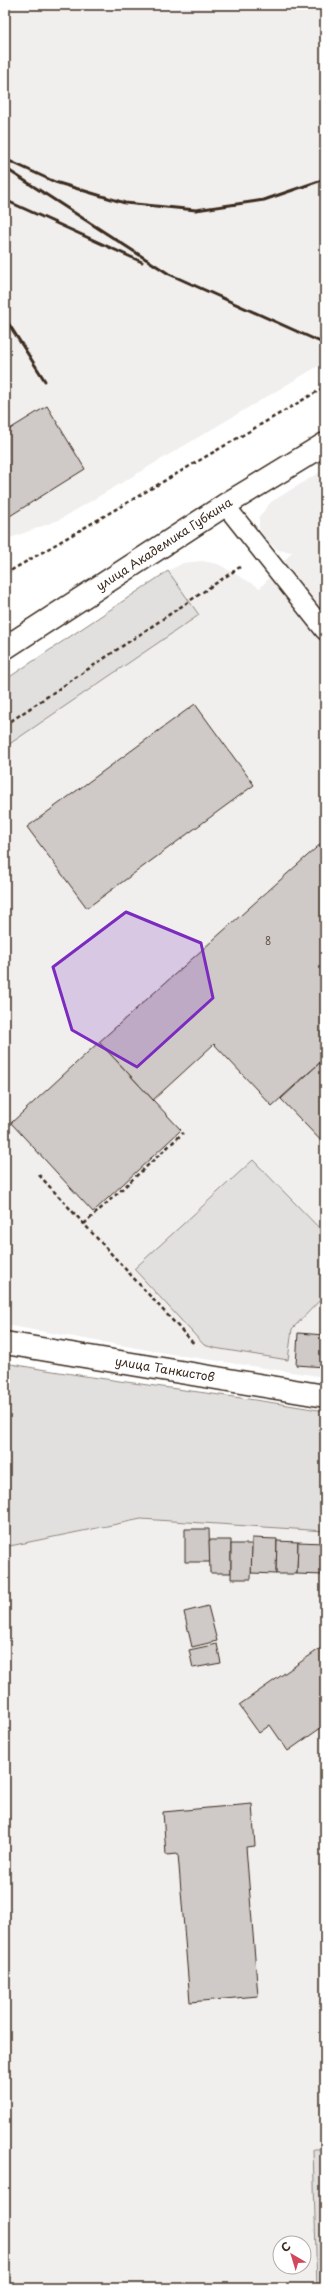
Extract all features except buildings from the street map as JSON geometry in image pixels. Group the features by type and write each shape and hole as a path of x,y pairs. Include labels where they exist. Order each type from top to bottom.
{"street":[{"name":"улица Академика Губкина","path":"5,648 225,505 325,444"},
{"name":"улица Танкистов","path":"5,1343 325,1396"}],"lane":[{"path":"225,505 325,631"}],"path":[{"path":"5,574 325,386"},
{"path":"5,726 262,552"},
{"path":"84,1224 183,1133"},
{"path":"39,1175 198,1348"}],"highlighted area":[{"path":"126,912 201,943 213,998 137,1067 72,1030 53,967"}],"shaded area":[{"path":"5,5 325,5 325,362 59,520 5,540"},
{"path":"325,469 325,840 99,1042 153,1100 214,1044 272,1106 325,1058 325,1377 171,1354 5,1325 5,747 199,615 168,571 183,563 202,561 218,564 260,588 292,552 278,550 267,541 259,528 259,517 271,502"},
{"path":"168,571 199,615 5,747 5,680"},
{"path":"253,1160 325,1234 325,1295 292,1329 288,1360 204,1345 134,1269"},
{"path":"5,1363 325,1411 325,1531 141,1519 5,1547"},
{"path":"141,1519 325,1531 325,2149 313,2149 317,2288 5,2288 5,1547"},
{"path":"313,2149 325,2149 325,2288 317,2288"}],"railway":[{"path":"5,159 55,182 125,203 196,210 264,200 325,179"},
{"path":"5,168 169,274 325,344"},
{"path":"5,200 142,262"},
{"path":"5,318 45,381"}]}
